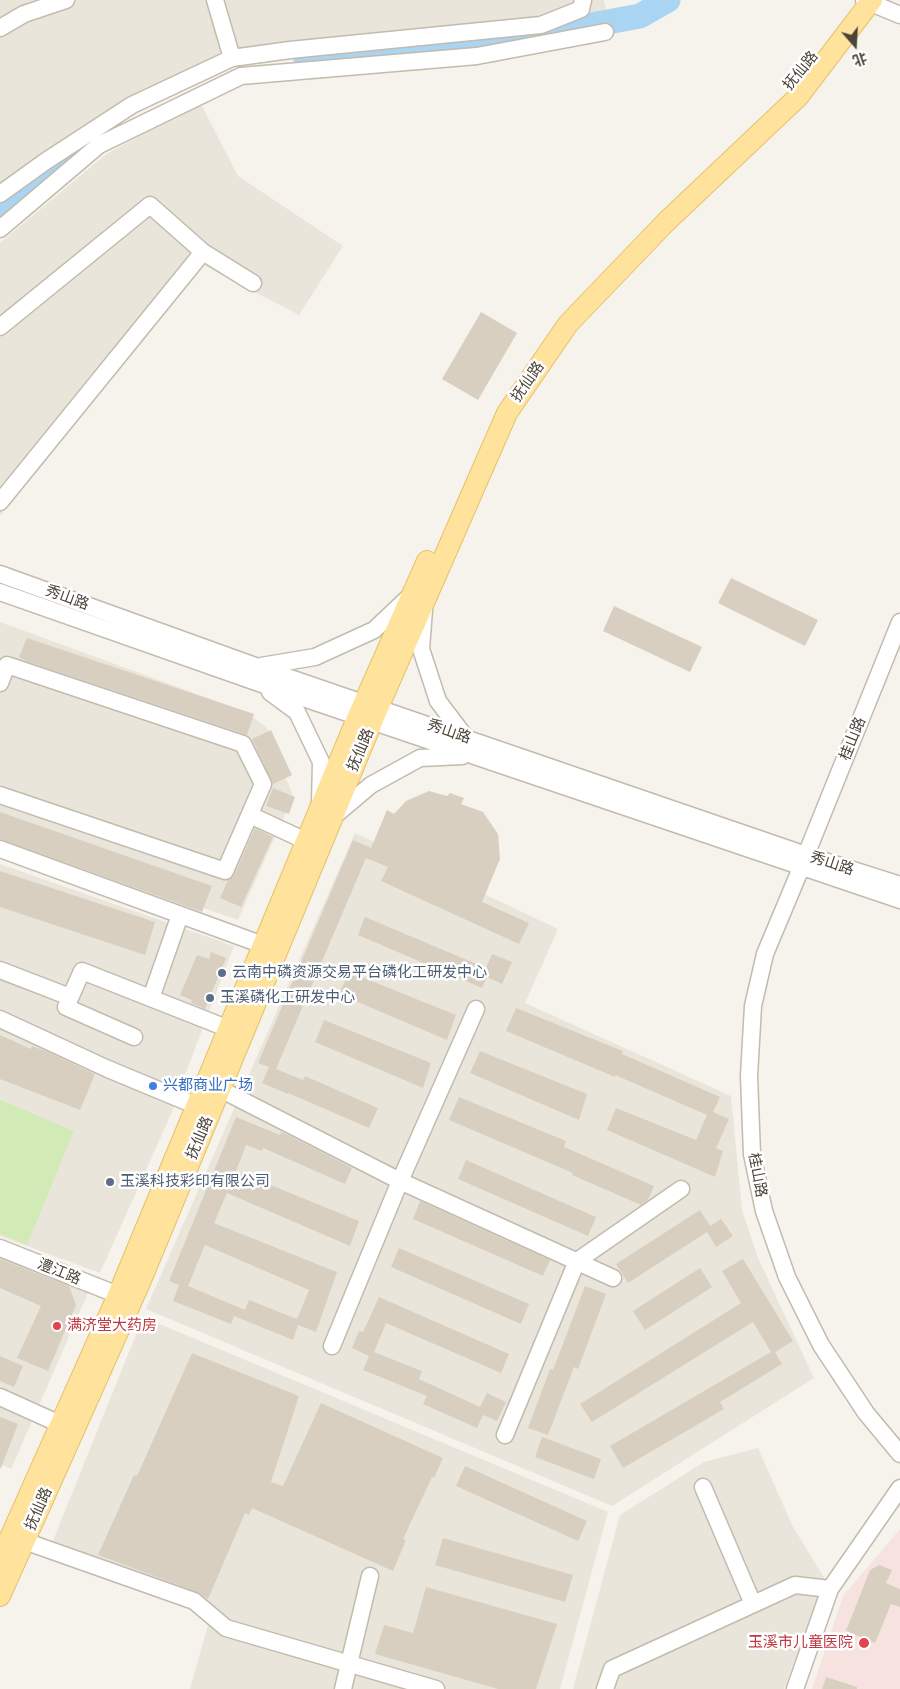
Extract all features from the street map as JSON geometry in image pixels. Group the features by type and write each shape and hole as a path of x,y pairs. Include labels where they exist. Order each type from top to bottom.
{"main road":[{"name":"抚仙路","path":"0,1560 17,1539 138,1285 220,1089 326,812 418,598 496,407 559,316 658,213 789,88 866,1"},
{"name":"抚仙路","path":"0,1596 17,1539 60,1424 118,1295 306,840 326,812"}],"street":[{"path":"0,28 24,14 66,0"},
{"path":"215,0 232,58"},
{"path":"0,194 132,105 232,58 290,50 541,25 581,9 583,0"},
{"path":"866,1 900,15"},
{"path":"3,218 100,145 241,76 477,56 605,32"},
{"path":"0,327 150,205 203,252 252,283"},
{"path":"0,501 203,252"},
{"name":"秀山路","path":"0,574 257,674"},
{"name":"秀山路","path":"0,592 257,674 368,712 471,755 804,861 900,885"},
{"path":"257,674 315,657 374,630 418,598"},
{"path":"418,598 421,649 438,701 466,738"},
{"name":"桂山路","path":"900,622 804,861 764,954 753,1006 749,1076 752,1154 764,1211 787,1277 821,1344 866,1413 900,1454"},
{"path":"0,683 7,665 243,744 263,784 225,871 0,795"},
{"path":"257,674 297,712 321,762 326,812 420,758 471,755"},
{"name":"秀山路","path":"368,712 466,738 804,861 900,900"},
{"path":"250,815 306,840"},
{"path":"0,849 263,946"},
{"path":"151,998 180,915"},
{"path":"0,970 70,997"},
{"path":"134,1037 66,1007 82,971 228,1029"},
{"path":"332,1346 400,1180 476,1009"},
{"path":"0,1019 108,1069 197,1106"},
{"path":"220,1089 400,1180 613,1278"},
{"path":"505,1435 577,1261 681,1189"},
{"name":"澧江路","path":"0,1248 118,1295"},
{"path":"0,1397 60,1424"},
{"path":"703,1487 753,1604"},
{"path":"796,1689 830,1589 900,1488"},
{"path":"17,1539 194,1601 226,1628 436,1689"},
{"path":"343,1689 370,1576"},
{"path":"605,1689 612,1668 795,1585 830,1589"}],"shaded area":[{"path":"0,0 604,0 607,14 237,50 76,146 0,209"},
{"path":"200,102 238,176 343,246 299,315 203,265 0,516 0,243 105,155"},
{"path":"0,622 246,712 267,728 293,796 238,920 0,838"},
{"path":"355,833 558,929 525,1003 731,1096 742,1210 758,1258 814,1378 612,1506 146,1309"},
{"path":"0,864 234,946 178,1093 0,1021"},
{"path":"0,1028 176,1103 100,1273 0,1236"},
{"path":"0,1254 89,1291 11,1469 0,1464"},
{"path":"143,1317 608,1512 560,1689 190,1689 211,1614 46,1558"},
{"path":"758,1448 793,1527 825,1579 784,1689 573,1689 620,1515 704,1462"},
{"name":"玉溪市儿童医院","path":"900,1529 900,1689 812,1689 843,1596"}],"green space":[{"path":"0,1100 74,1131 27,1245 0,1234"}],"building":[{"path":"481,312 517,333 478,400 442,379"},
{"path":"731,578 818,620 805,646 718,603"},
{"path":"614,606 702,647 690,672 603,631"},
{"path":"27,638 254,714 247,735 26,661 19,657"},
{"path":"271,730 292,775 273,784 252,739"},
{"path":"273,788 295,797 289,814 266,806"},
{"path":"429,791 447,796 450,793 464,798 461,804 483,812 498,834 500,859 482,902 529,923 519,944 381,881 388,867 366,858 276,1069 303,1080 305,1076 378,1108 369,1128 262,1083 269,1067 258,1063 353,840 371,848 387,810 394,814 406,801"},
{"path":"0,812 212,886 202,912 0,839"},
{"path":"255,828 273,837 241,907 220,898 228,880 234,875"},
{"path":"0,871 155,922 145,955 0,907"},
{"path":"365,917 486,968 492,954 512,962 502,984 487,977 482,988 358,935"},
{"path":"211,952 226,958 205,1009 191,1003 192,1000 180,995 197,955 209,959"},
{"path":"349,972 456,1015 447,1040 339,994"},
{"path":"516,1008 623,1051 622,1054 720,1097 713,1112 729,1119 716,1148 723,1151 715,1177 607,1130 616,1108 696,1140 707,1115 506,1031"},
{"path":"324,1020 431,1063 423,1088 315,1042"},
{"path":"0,1035 31,1049 32,1046 48,1052 95,1074 80,1110 0,1079"},
{"path":"480,1051 587,1094 579,1120 470,1073"},
{"path":"459,1097 566,1141 564,1147 654,1186 648,1200 641,1205 572,1175 573,1173 449,1120"},
{"path":"236,1117 280,1135 281,1132 288,1135 352,1168 345,1184 263,1148 262,1151 246,1145 236,1171 359,1221 350,1246 227,1193 214,1223 337,1272 316,1332 298,1325 293,1340 234,1316 231,1324 173,1301 179,1285 169,1281","holes":["205,1245 309,1290 297,1319 249,1300 245,1310 188,1286"]},
{"path":"466,1160 596,1217 588,1236 458,1179"},
{"path":"420,1201 550,1260 543,1276 413,1219"},
{"path":"700,1210 710,1226 721,1219 733,1236 716,1247 707,1232 628,1283 616,1264"},
{"path":"399,1248 529,1304 521,1324 391,1267"},
{"path":"0,1259 69,1286 76,1305 48,1371 17,1358 41,1306 0,1288"},
{"path":"743,1259 793,1341 775,1352 782,1364 720,1402 724,1409 623,1468 610,1446 771,1352 753,1322 592,1422 580,1404 741,1303 722,1271"},
{"path":"700,1268 712,1287 645,1330 633,1311"},
{"path":"585,1286 606,1294 578,1369 574,1367 548,1435 528,1428 550,1369 553,1370"},
{"path":"379,1297 509,1354 501,1373 386,1323 374,1352 422,1371 419,1379 480,1407 487,1393 506,1402 497,1421 483,1415 477,1428 423,1404 427,1396 363,1370 369,1356 352,1348 359,1331 363,1332"},
{"path":"192,1353 299,1396 271,1482 283,1486 321,1403 443,1458 403,1539 406,1540 393,1571 252,1508 249,1515 245,1513 208,1599 197,1592 98,1555 134,1475 137,1476"},
{"path":"0,1356 23,1366 14,1387 0,1381"},
{"path":"0,1417 18,1424 1,1468 0,1468"},
{"path":"542,1437 601,1459 594,1479 535,1457"},
{"path":"465,1466 587,1521 578,1541 456,1486"},
{"path":"443,1538 573,1575 565,1602 435,1565"},
{"path":"879,1565 892,1570 886,1583 900,1589 900,1607 891,1604 875,1643 846,1631 870,1570"},
{"path":"426,1587 557,1624 536,1689 498,1689 375,1654 384,1625 413,1633"},
{"path":"826,1677 857,1687 857,1689 822,1689"}],"waterway":[{"path":"305,56 521,38 640,16 668,0"},
{"path":"0,216 108,127"}],"place":[{"name":"云南中磷资源交易平台磷化工研发中心","path":"222,973"},
{"name":"玉溪磷化工研发中心","path":"210,998"},
{"name":"兴都商业广场","path":"153,1086"},
{"name":"玉溪科技彩印有限公司","path":"110,1182"},
{"name":"满济堂大药房","path":"57,1326"},
{"name":"玉溪市儿童医院","path":"864,1643"}]}
